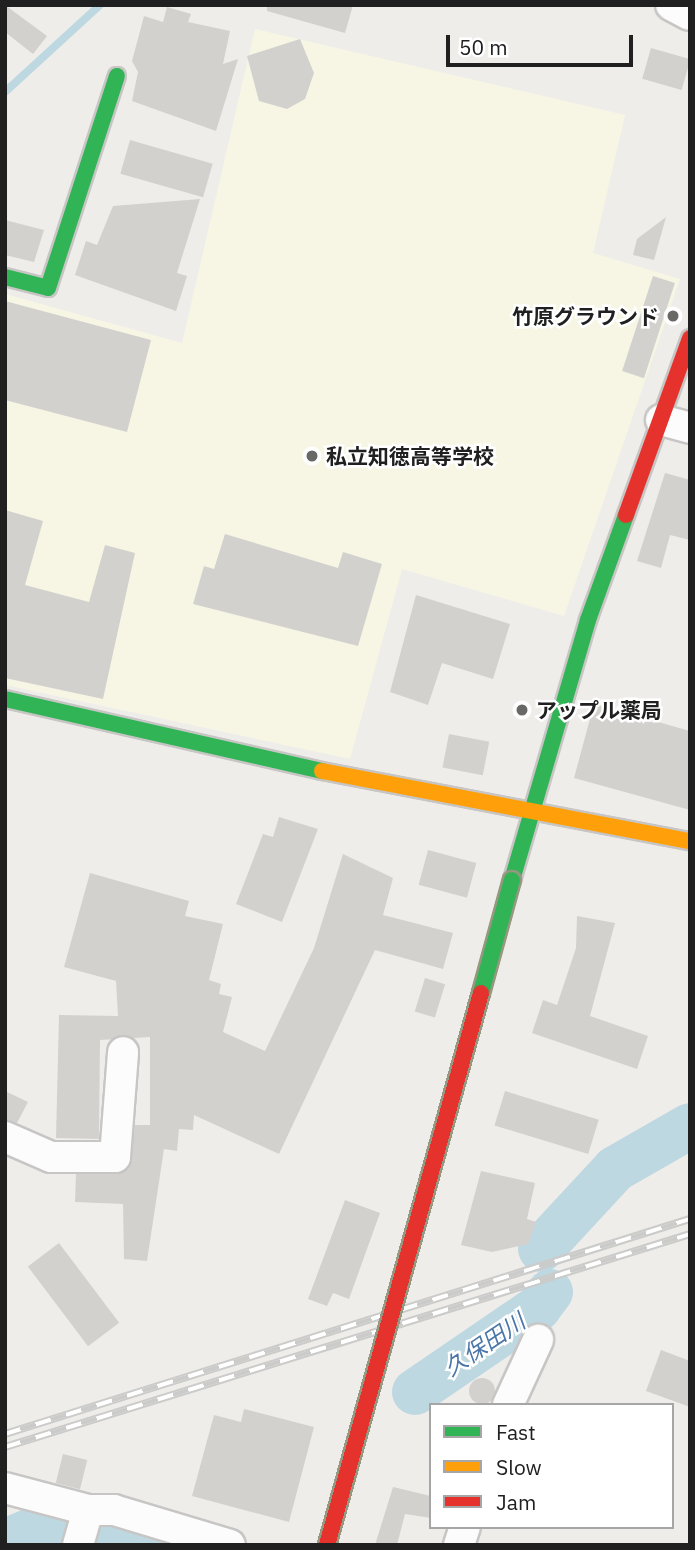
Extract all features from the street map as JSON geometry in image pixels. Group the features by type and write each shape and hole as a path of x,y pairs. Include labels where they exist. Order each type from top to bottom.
{"street":[{"path":"671,5 690,15"},
{"path":"5,277 48,288 117,76"},
{"path":"327,1545 512,880 530,806 690,338"},
{"path":"661,419 690,428"},
{"path":"5,699 298,767 530,806 690,841"},
{"path":"5,1137 51,1157 115,1157 123,1052"},
{"path":"509,1403 538,1340"},
{"path":"5,1488 88,1510 114,1510 230,1545"},
{"path":"78,1545 88,1510"}],"shaded area":[{"name":"私立知徳高等学校","path":"255,29 625,115 593,253 680,279 564,616 402,569 350,759 5,685 5,294 182,343"}],"building":[{"path":"5,5 47,36 33,54 5,32"},
{"path":"267,5 353,5 345,33 267,11"},
{"path":"167,7 191,14 188,22 230,31 223,64 238,59 216,131 132,101 138,72 132,61 144,16 163,22"},
{"path":"300,39 314,73 305,99 287,109 259,101 247,56"},
{"path":"651,48 690,59 682,90 642,79"},
{"path":"130,140 213,164 203,197 120,174"},
{"path":"200,199 177,273 187,276 176,311 75,275 86,241 97,245 113,206"},
{"path":"666,217 654,260 633,255 637,239"},
{"path":"5,220 44,230 34,262 5,255"},
{"path":"653,276 675,283 644,378 622,371"},
{"path":"5,301 151,340 127,432 5,400"},
{"path":"665,473 690,480 690,540 670,535 661,568 637,561"},
{"path":"5,510 43,521 25,585 89,602 105,545 135,553 103,699 5,678"},
{"path":"225,534 338,568 343,552 382,564 358,646 193,604 204,566 214,569"},
{"path":"416,595 510,624 493,679 442,663 428,705 390,692"},
{"path":"594,704 690,731 690,810 574,778"},
{"path":"449,734 489,742 483,775 443,767"},
{"path":"279,817 318,829 282,922 236,904 263,834 273,837"},
{"path":"428,850 476,863 467,898 419,885"},
{"path":"343,854 393,878 383,915 453,933 443,969 375,950 279,1154 194,1115 193,1130 179,1129 177,1151 164,1149 147,1261 124,1259 123,1204 75,1202 76,1174 116,1174 130,1166 135,1125 150,1125 150,1037 100,1040 99,1139 56,1138 59,1015 118,1016 116,981 64,967 90,873 189,901 185,916 223,924 209,980 221,984 219,994 232,997 223,1032 265,1051 314,948"},
{"path":"577,916 615,923 590,1016 648,1036 637,1069 532,1033 543,1000 557,1005 576,948"},
{"path":"425,978 445,984 435,1018 415,1011"},
{"path":"5,1091 28,1102 17,1123 5,1120"},
{"path":"505,1091 599,1120 588,1154 494,1125"},
{"path":"481,1171 535,1183 527,1219 536,1222 528,1244 492,1252 461,1245"},
{"path":"345,1200 380,1213 349,1299 333,1293 327,1306 308,1299"},
{"path":"59,1243 119,1323 88,1346 28,1266"},
{"path":"661,1350 690,1361 690,1407 646,1391"},
{"path":"477,1379 487,1379 494,1386 494,1396 487,1403 477,1403 470,1396 470,1386"},
{"path":"244,1409 314,1427 289,1522 192,1496 214,1415 241,1422"},
{"path":"63,1454 87,1460 80,1489 56,1483"},
{"path":"393,1487 429,1496 429,1518 405,1514 397,1545 375,1545"}],"waterway":[{"path":"5,92 100,5"},
{"name":"久保田川","path":"541,1249 615,1169 690,1126"},
{"name":"久保田川","path":"415,1392 538,1308 550,1292"},
{"name":"久保田川","path":"5,1542 52,1522 158,1545"}],"railway":[{"path":"5,1434 690,1219"},
{"path":"5,1447 690,1234"}],"traffic: fast":[{"path":"5,277 48,288 117,76"},
{"path":"512,880 588,620 626,515"},
{"path":"5,699 322,771"},
{"path":"481,993 512,880"}],"traffic: slow":[{"path":"322,771 690,841"}],"traffic: jam":[{"path":"626,515 690,338"},
{"path":"327,1545 481,993"}],"place":[{"name":"竹原グラウンド","path":"673,316"},
{"name":"私立知徳高等学校","path":"312,456"},
{"name":"アップル薬局","path":"522,710"}]}
